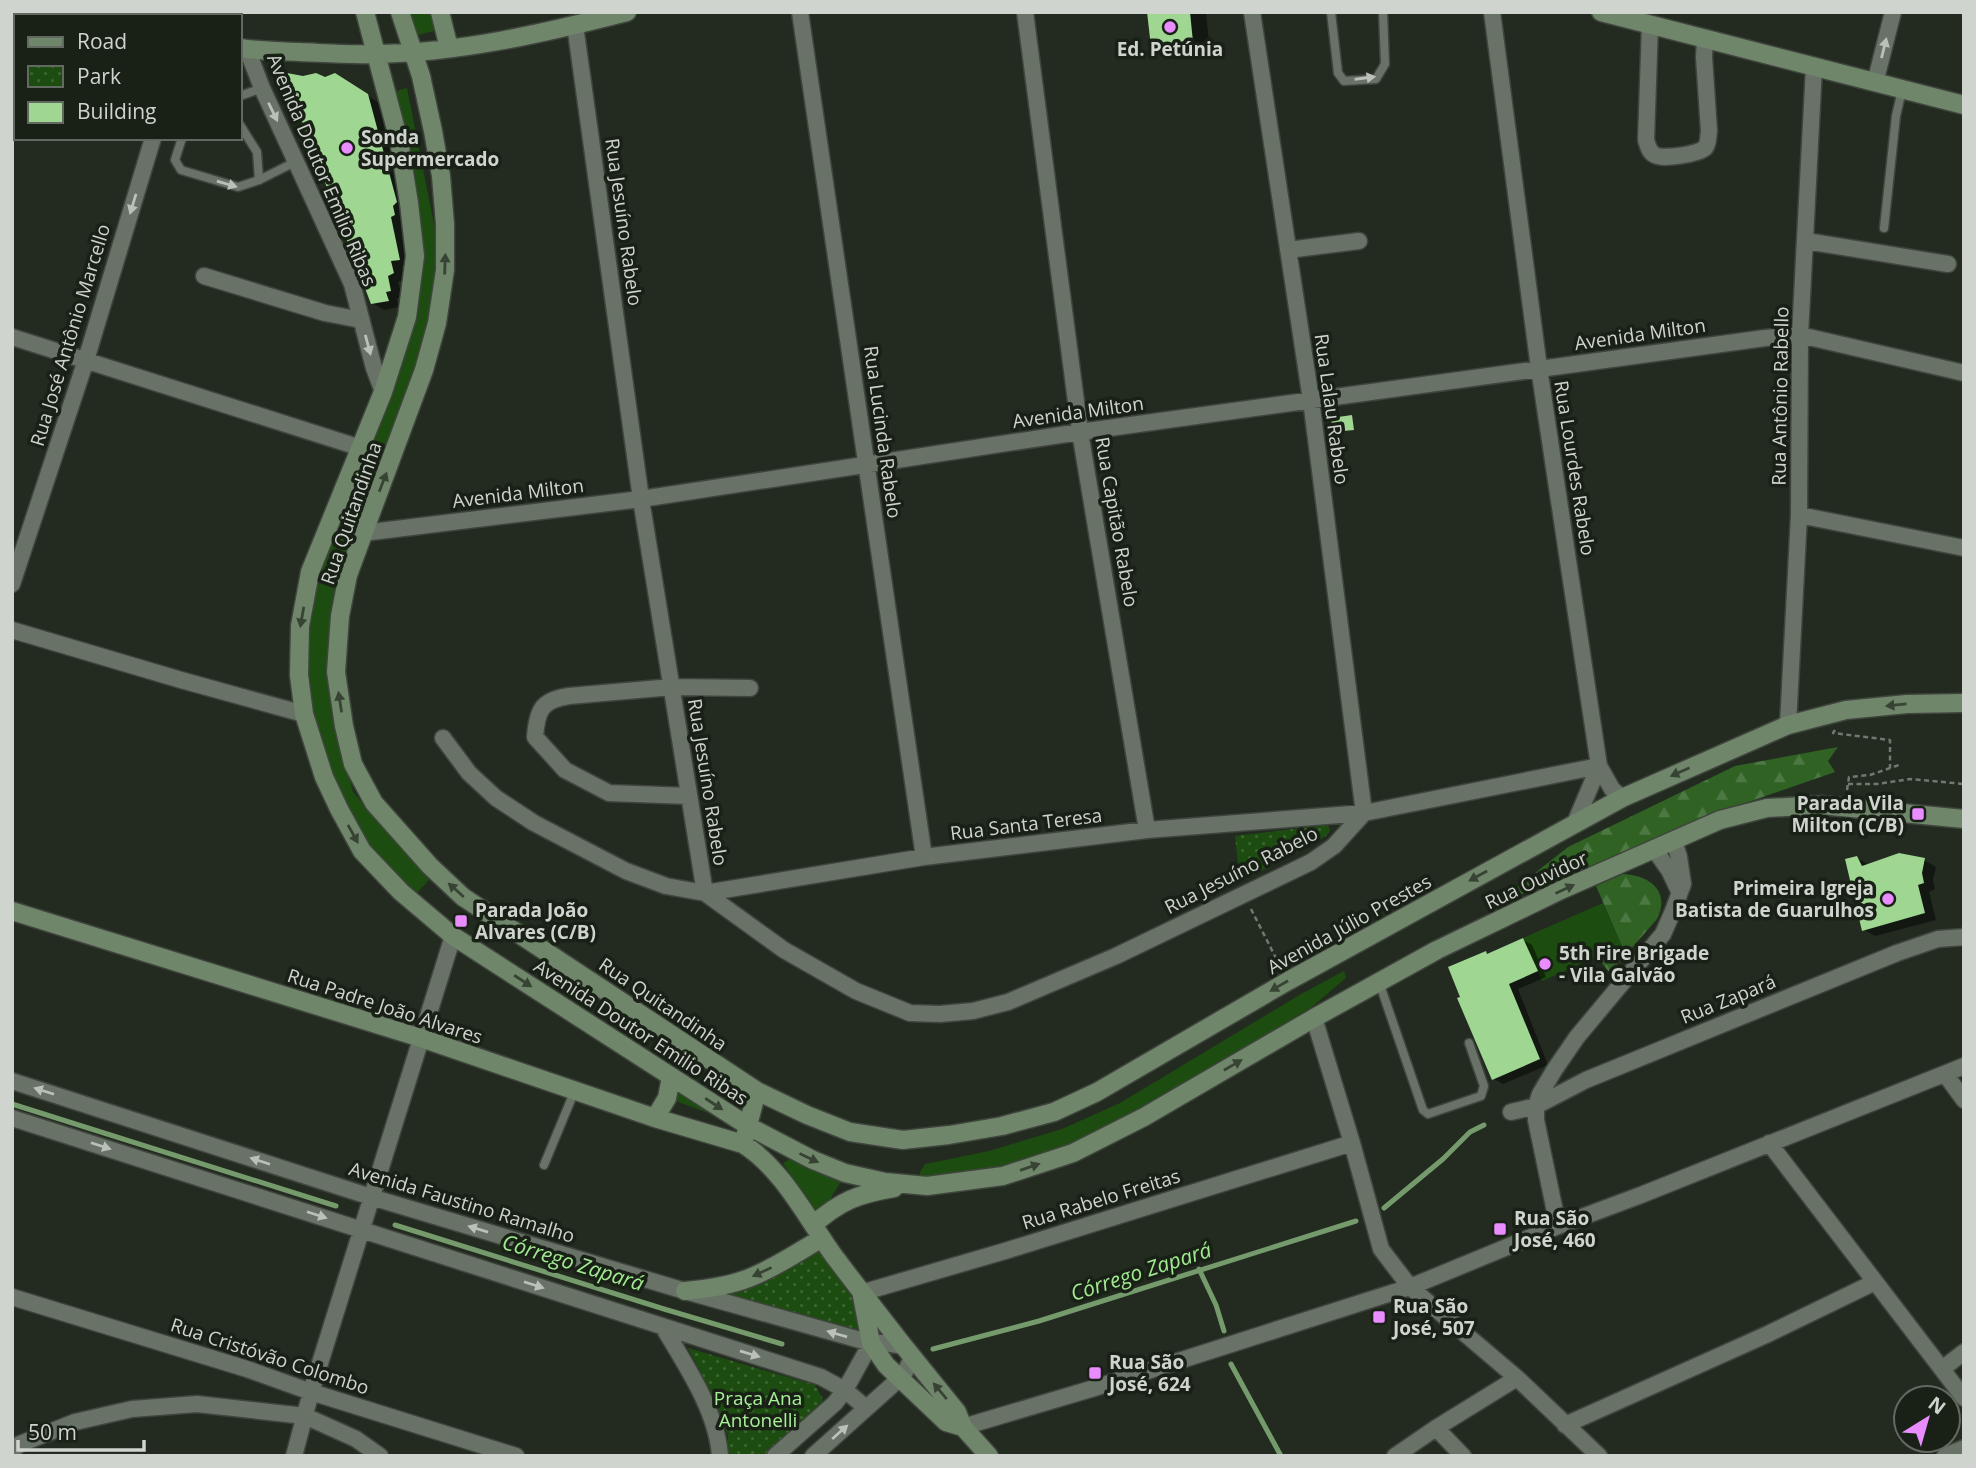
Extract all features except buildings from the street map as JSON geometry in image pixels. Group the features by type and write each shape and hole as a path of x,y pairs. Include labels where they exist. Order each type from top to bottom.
{"main road":[{"path":"365,12 399,141 415,256 407,317 383,392"},
{"name":"Rua Quitandinha","path":"400,12 421,76 441,176 445,270 437,323 424,370 348,575 340,616 335,672 353,764 374,803 430,866 463,897 757,1091"},
{"path":"440,12 449,48"},
{"path":"243,48 376,54 449,48 575,25 627,12"},
{"path":"1603,12 1964,105"},
{"name":"Avenida Doutor Emilio Ribas","path":"383,392 310,572 300,626 299,675 304,714 324,777 339,809 362,851 401,892 453,936 748,1126"},
{"name":"Avenida Júlio Prestes","path":"757,1091 850,1132 903,1140 1002,1126 1054,1112 1097,1092 1288,981 1622,798 1788,725 1846,710 1964,702"},
{"name":"Rua Ouvidor","path":"1380,982 1437,950 1561,890 1720,820 1768,808 1821,805 1964,820"},
{"name":"Rua Padre João Alvares","path":"12,911 421,1038 655,1118 743,1144"},
{"path":"748,1126 813,1160 845,1173 907,1185 927,1186 1003,1177 1073,1153 1144,1117 1380,982"},
{"path":"655,1118 667,1098 671,1077"},
{"name":"Avenida Doutor Emilio Ribas","path":"743,1144 757,1091"},
{"path":"743,1144 755,1151 776,1174 862,1293 957,1412 963,1427 989,1456"},
{"path":"685,1291 712,1288 749,1278 774,1266 817,1232 840,1203 871,1192 907,1185"},
{"path":"862,1293 871,1343 886,1366 946,1422 963,1427"}],"street":[{"name":"Rua Lucinda Rabelo","path":"800,12 924,858"},
{"name":"Rua Capitão Rabelo","path":"1025,12 1080,432 1147,830"},
{"name":"Rua Lalau Rabelo","path":"1252,12 1311,401 1364,813"},
{"name":"Rua Lourdes Rabelo","path":"1492,12 1539,368 1599,765 1605,779 1622,798"},
{"path":"1875,83 1893,12"},
{"name":"Rua Jesuíno Rabelo","path":"575,25 641,499 705,893 784,950 856,991 910,1013 973,1011 1008,1002 1116,956 1311,862 1334,846 1364,813"},
{"path":"1650,25 1646,140 1650,151 1663,159 1697,152 1705,148 1708,142 1705,39"},
{"name":"Avenida Doutor Emilio Ribas","path":"243,48 352,285 383,392"},
{"name":"Rua Antônio Rabello","path":"1788,725 1799,515 1800,335 1814,67"},
{"name":"Rua José Antônio Marcello","path":"12,584 86,360 152,140"},
{"path":"1288,250 1359,241"},
{"path":"1806,241 1948,264"},
{"path":"204,276 324,313 361,320"},
{"name":"Avenida Milton","path":"363,533 641,499 1080,432 1765,338 1800,335 1964,373"},
{"path":"12,337 361,448"},
{"path":"1799,515 1964,548"},
{"path":"12,630 304,714"},
{"path":"689,796 609,793 565,770 535,737 537,716 553,699 672,687 750,688"},
{"name":"Rua Santa Teresa","path":"443,738 469,773 496,798 534,823 626,872 666,886 705,893 924,858 1147,830 1364,813 1599,765"},
{"path":"1575,823 1599,765"},
{"path":"1558,1226 1536,1120 1536,1106 1540,1094 1577,1037 1663,934 1683,884 1674,841"},
{"path":"1654,849 1669,870 1680,893"},
{"path":"294,1456 311,1392 453,936"},
{"name":"Rua Zapará","path":"1511,1112 1536,1106 1586,1080 1897,953 1938,939 1964,937"},
{"path":"1314,1018 1381,1249 1410,1287 1517,1378 1599,1456"},
{"path":"963,1427 1091,1390 1410,1287 1964,1066"},
{"path":"1945,1074 1964,1100"},
{"name":"Avenida Faustino Ramalho","path":"12,1081 371,1197 685,1291 871,1343 885,1343 908,1352"},
{"path":"12,1118 821,1377 845,1390 866,1408"},
{"name":"Rua Rabelo Freitas","path":"862,1293 1352,1143"},
{"path":"1769,1143 1964,1398"},
{"path":"1565,1425 1768,1334 1875,1282"},
{"name":"Rua Cristóvão Colombo","path":"12,1297 516,1456"},
{"path":"663,1327 698,1387 716,1434 720,1456"},
{"path":"775,1456 827,1411 845,1390 871,1343"},
{"path":"813,1456 899,1379 905,1372 908,1352"},
{"path":"1942,1369 1964,1352"},
{"path":"1395,1456 1517,1378"},
{"path":"12,1450 20,1444 75,1422 132,1409 197,1405 305,1416 356,1439 380,1456"},
{"path":"1436,1428 1463,1456"},
{"path":"1945,1456 1964,1448"}],"lane":[{"path":"1331,12 1338,73 1344,80 1376,79 1385,64 1383,12"},
{"path":"242,95 262,88"},
{"path":"1884,228 1896,116 1902,90"},
{"path":"242,128 257,152 259,180"},
{"path":"181,140 174,160 181,170 238,187 297,161"},
{"path":"1380,982 1423,1110 1428,1114 1481,1096 1484,1086 1469,1043"},
{"path":"544,1165 575,1090"}],"path":[{"path":"1839,728 1833,733 1890,740 1889,768"},
{"path":"1845,807 1849,777 1870,775 1899,765"},
{"path":"1848,784 1877,784 1910,779 1964,784"},
{"path":"1243,895 1288,981"}],"green space":[{"path":"403,12 437,12 442,29 410,37"},
{"path":"407,88 437,239 431,311 409,390 335,582 329,646 333,718 353,792 429,880 414,896 371,849 340,800 314,726 304,647 316,578 414,309 392,92"},
{"path":"1838,747 1828,761 1835,772 1711,815 1583,872 1497,903 1568,847 1735,766"},
{"path":"1328,825 1330,831 1326,836 1240,882 1235,836"},
{"path":"1623,874 1649,881 1655,886 1661,900 1661,909 1657,919 1610,973 1597,957 1622,946 1596,886"},
{"path":"1603,903 1622,946 1542,981 1523,938"},
{"path":"1344,971 1346,978 1313,1006 1192,1080 1102,1130 1006,1171 920,1181 920,1172 925,1164 989,1151 1062,1129 1120,1103"},
{"path":"665,1075 719,1117 657,1094 664,1086"},
{"path":"795,1156 843,1178 832,1196 829,1210 818,1218 783,1163"},
{"path":"820,1247 861,1296 861,1339 726,1297"},
{"name":"Praça Ana Antonelli","path":"688,1348 815,1385 823,1399 821,1411 766,1456 728,1456 728,1436 711,1392"}],"waterway":[{"name":"Córrego Zapará","path":"12,1104 336,1206"},
{"name":"Córrego Zapará","path":"1384,1208 1443,1159 1470,1132 1484,1125"},
{"name":"Córrego Zapará","path":"933,1349 1039,1321 1356,1221"},
{"name":"Córrego Zapará","path":"395,1225 782,1344"},
{"path":"1199,1269 1216,1305 1224,1331"},
{"path":"1231,1364 1281,1456"}],"place":[{"name":"Ed. Petúnia","path":"1170,27"},
{"name":"Sonda Supermercado","path":"347,148"},
{"name":"Parada Vila Milton (C/B)","path":"1918,814"},
{"name":"Primeira Igreja Batista de Guarulhos","path":"1888,899"},
{"name":"Parada João Alvares (C/B)","path":"461,921"},
{"name":"5th Fire Brigade - Vila Galvão","path":"1545,964"},
{"name":"Rua São José, 460","path":"1500,1229"},
{"name":"Rua São José, 507","path":"1379,1317"},
{"name":"Rua São José, 624","path":"1095,1373"}]}
